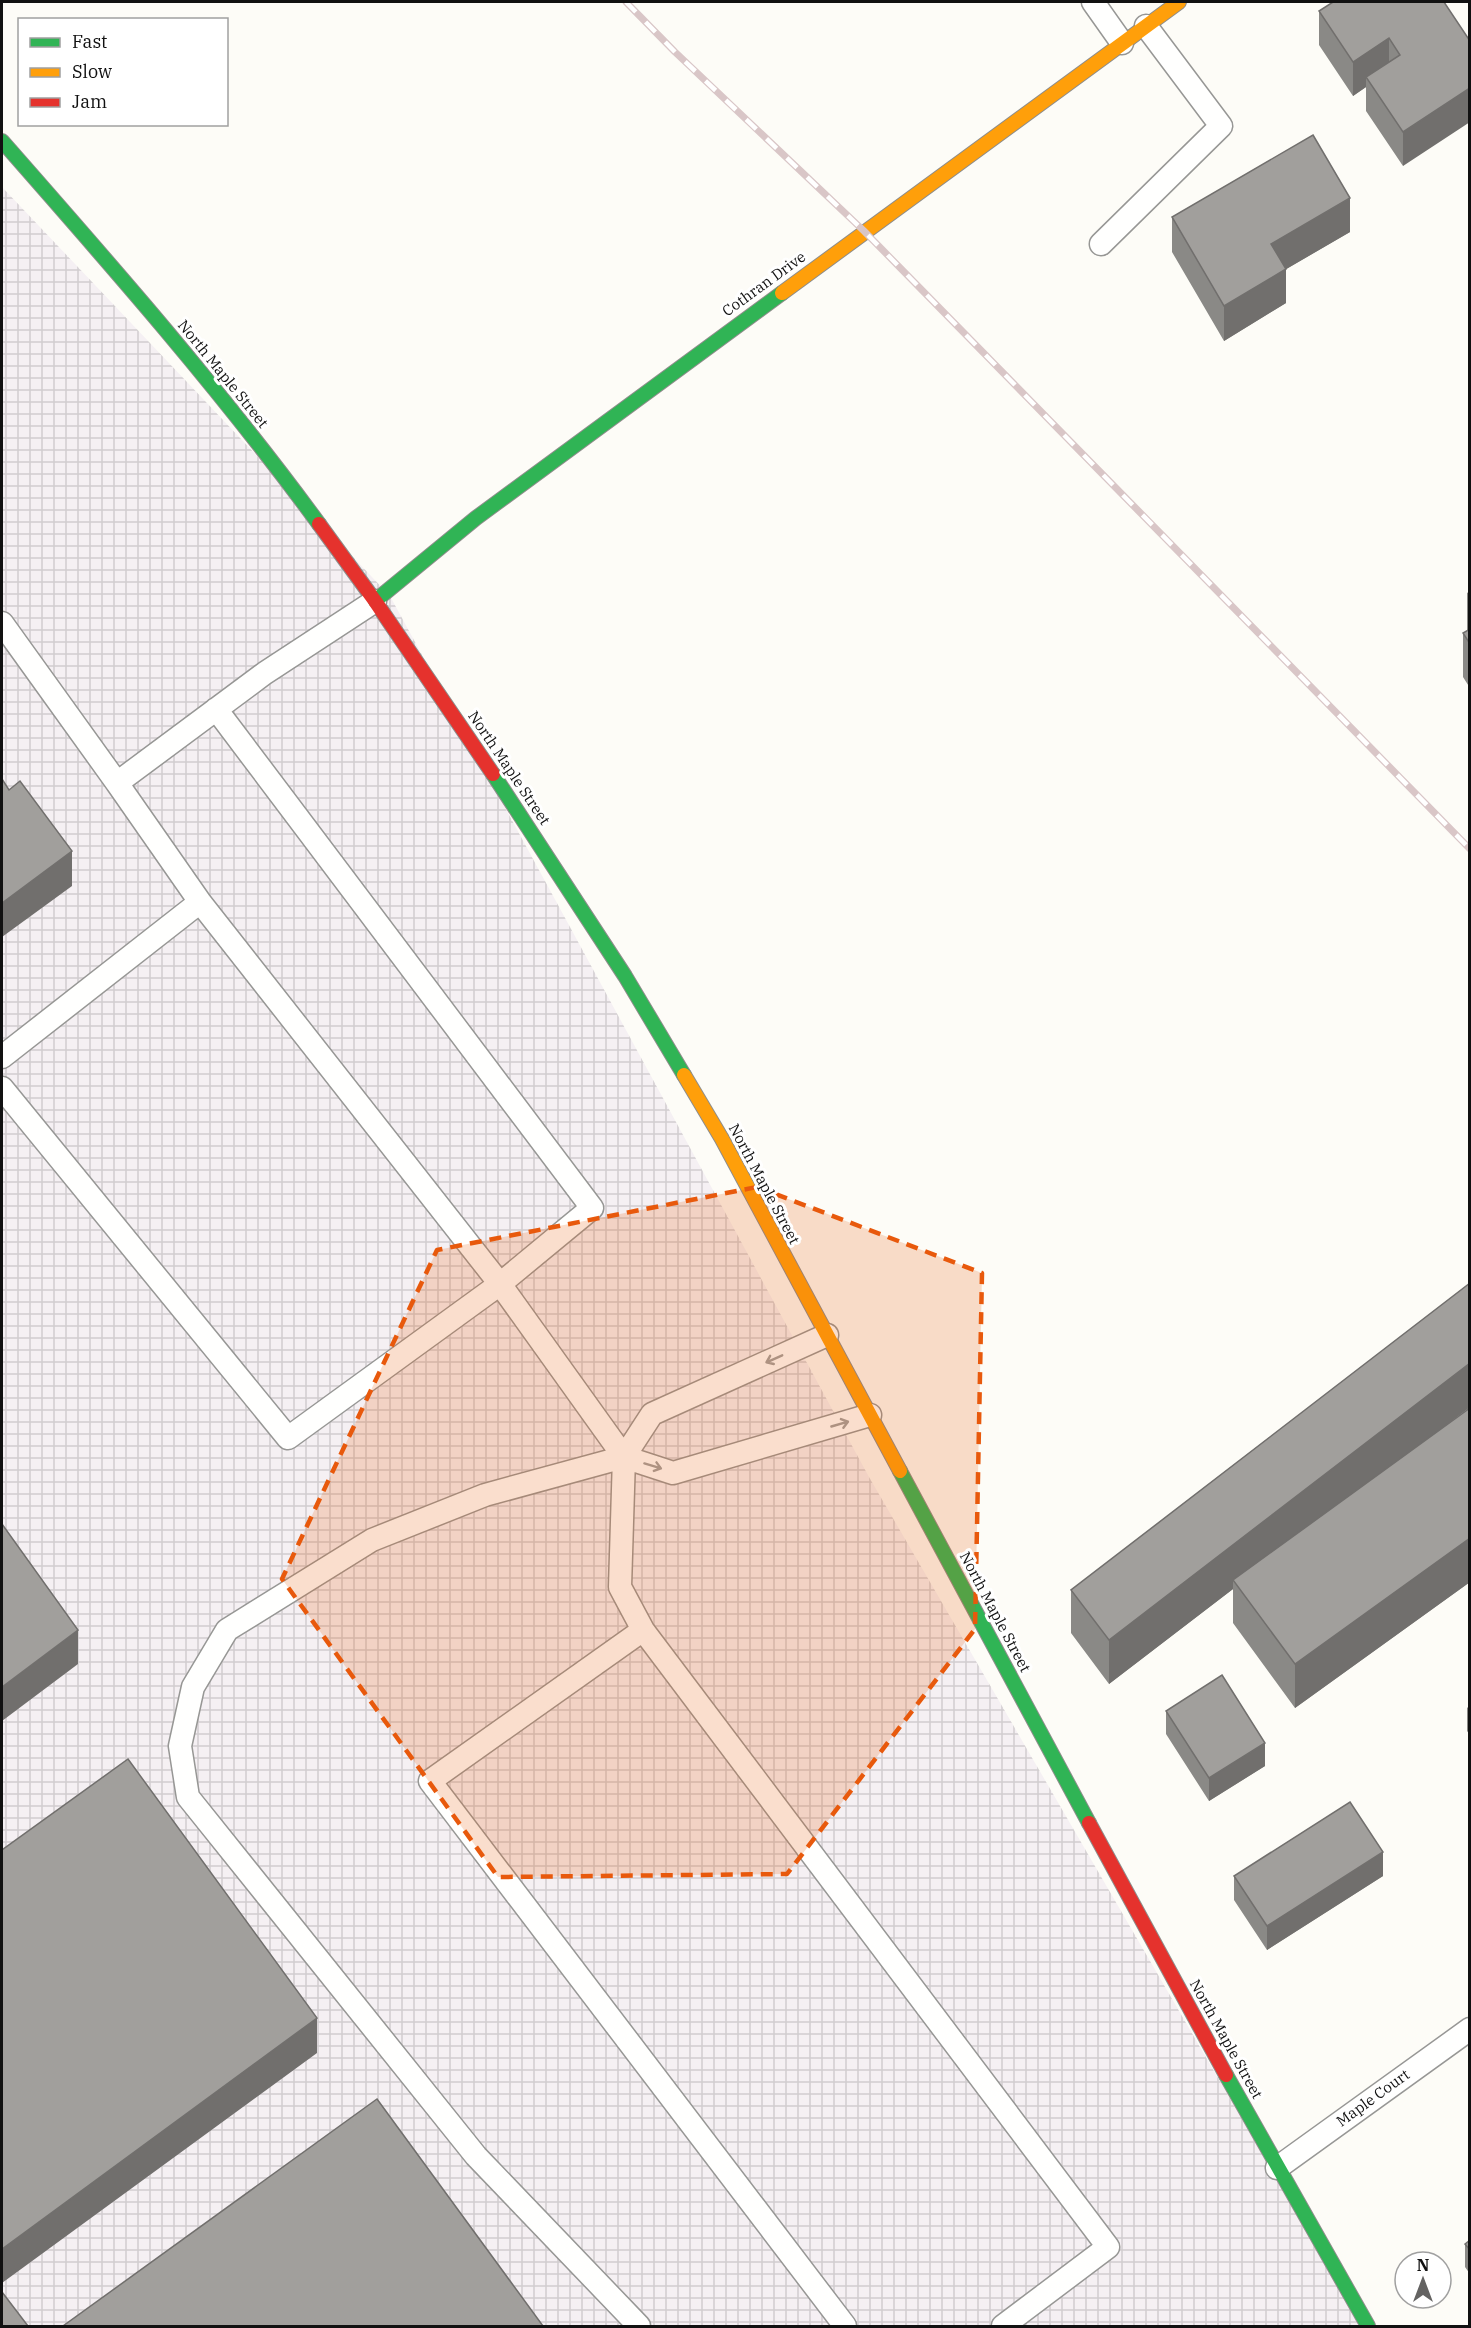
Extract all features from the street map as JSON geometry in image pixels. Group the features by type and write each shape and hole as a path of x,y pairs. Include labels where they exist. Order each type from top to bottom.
{"street":[{"name":"Cothran Drive","path":"375,601 476,518 1179,2"},
{"name":"North Maple Street","path":"2,141 114,268 274,463 375,601 538,840 625,976 722,1139 1277,2168 1368,2326"}],"lane":[{"path":"1093,2 1122,44"},
{"path":"1101,244 1221,126 1146,26"},
{"path":"117,783 265,673 375,601"},
{"path":"2,623 200,902 500,1284 624,1457"},
{"path":"2,1088 288,1438 500,1284 592,1208 216,709"},
{"path":"2,1057 200,902"},
{"path":"827,1335 652,1414 624,1457 620,1587 642,1630 1108,2247 1004,2326"},
{"path":"639,2326 476,2156 188,1797 180,1746 193,1688 227,1630 372,1540 485,1495 624,1457 673,1473 870,1415"},
{"path":"642,1630 430,1781 845,2326"},
{"name":"Maple Court","path":"1277,2168 1470,2029"}],"highlighted area":[{"path":"757,1187 982,1273 975,1629 787,1874 498,1877 282,1579 437,1250"}],"shaded area":[{"path":"2,187 390,596 869,1477 1362,2326 2,2326"}],"building":[{"path":"1333,2 1444,2 1470,41 1470,88 1403,132 1366,77 1400,55 1389,38 1353,62 1319,11"},
{"path":"1313,135 1350,198 1271,244 1286,269 1224,306 1172,217"},
{"path":"1470,629 1470,644 1463,633"},
{"path":"2,779 9,790 20,781 72,851 2,903"},
{"path":"1470,1283 1470,1363 1109,1640 1071,1590"},
{"path":"1470,1408 1470,1538 1295,1664 1233,1580"},
{"path":"2,1524 78,1630 2,1687"},
{"path":"1222,1675 1265,1743 1209,1778 1166,1711"},
{"path":"128,1759 317,2018 2,2249 2,1850"},
{"path":"1350,1802 1383,1852 1267,1926 1234,1876"},
{"path":"377,2099 543,2326 63,2326"},
{"path":"1470,2240 1470,2250 1465,2244"},
{"path":"2,2292 28,2326 2,2326"}],"railway":[{"path":"626,2 675,52 864,231 1470,849"}],"traffic: fast":[{"path":"2,141 204,377 319,524"},
{"path":"375,601 476,518 782,293"},
{"path":"493,774 625,976 684,1075"},
{"path":"900,1471 1089,1823"},
{"path":"1226,2075 1368,2326"}],"traffic: slow":[{"path":"782,293 1179,2"},
{"path":"684,1075 722,1139 900,1471"}],"traffic: jam":[{"path":"319,524 375,601 493,774"},
{"path":"1089,1823 1226,2075"}]}
